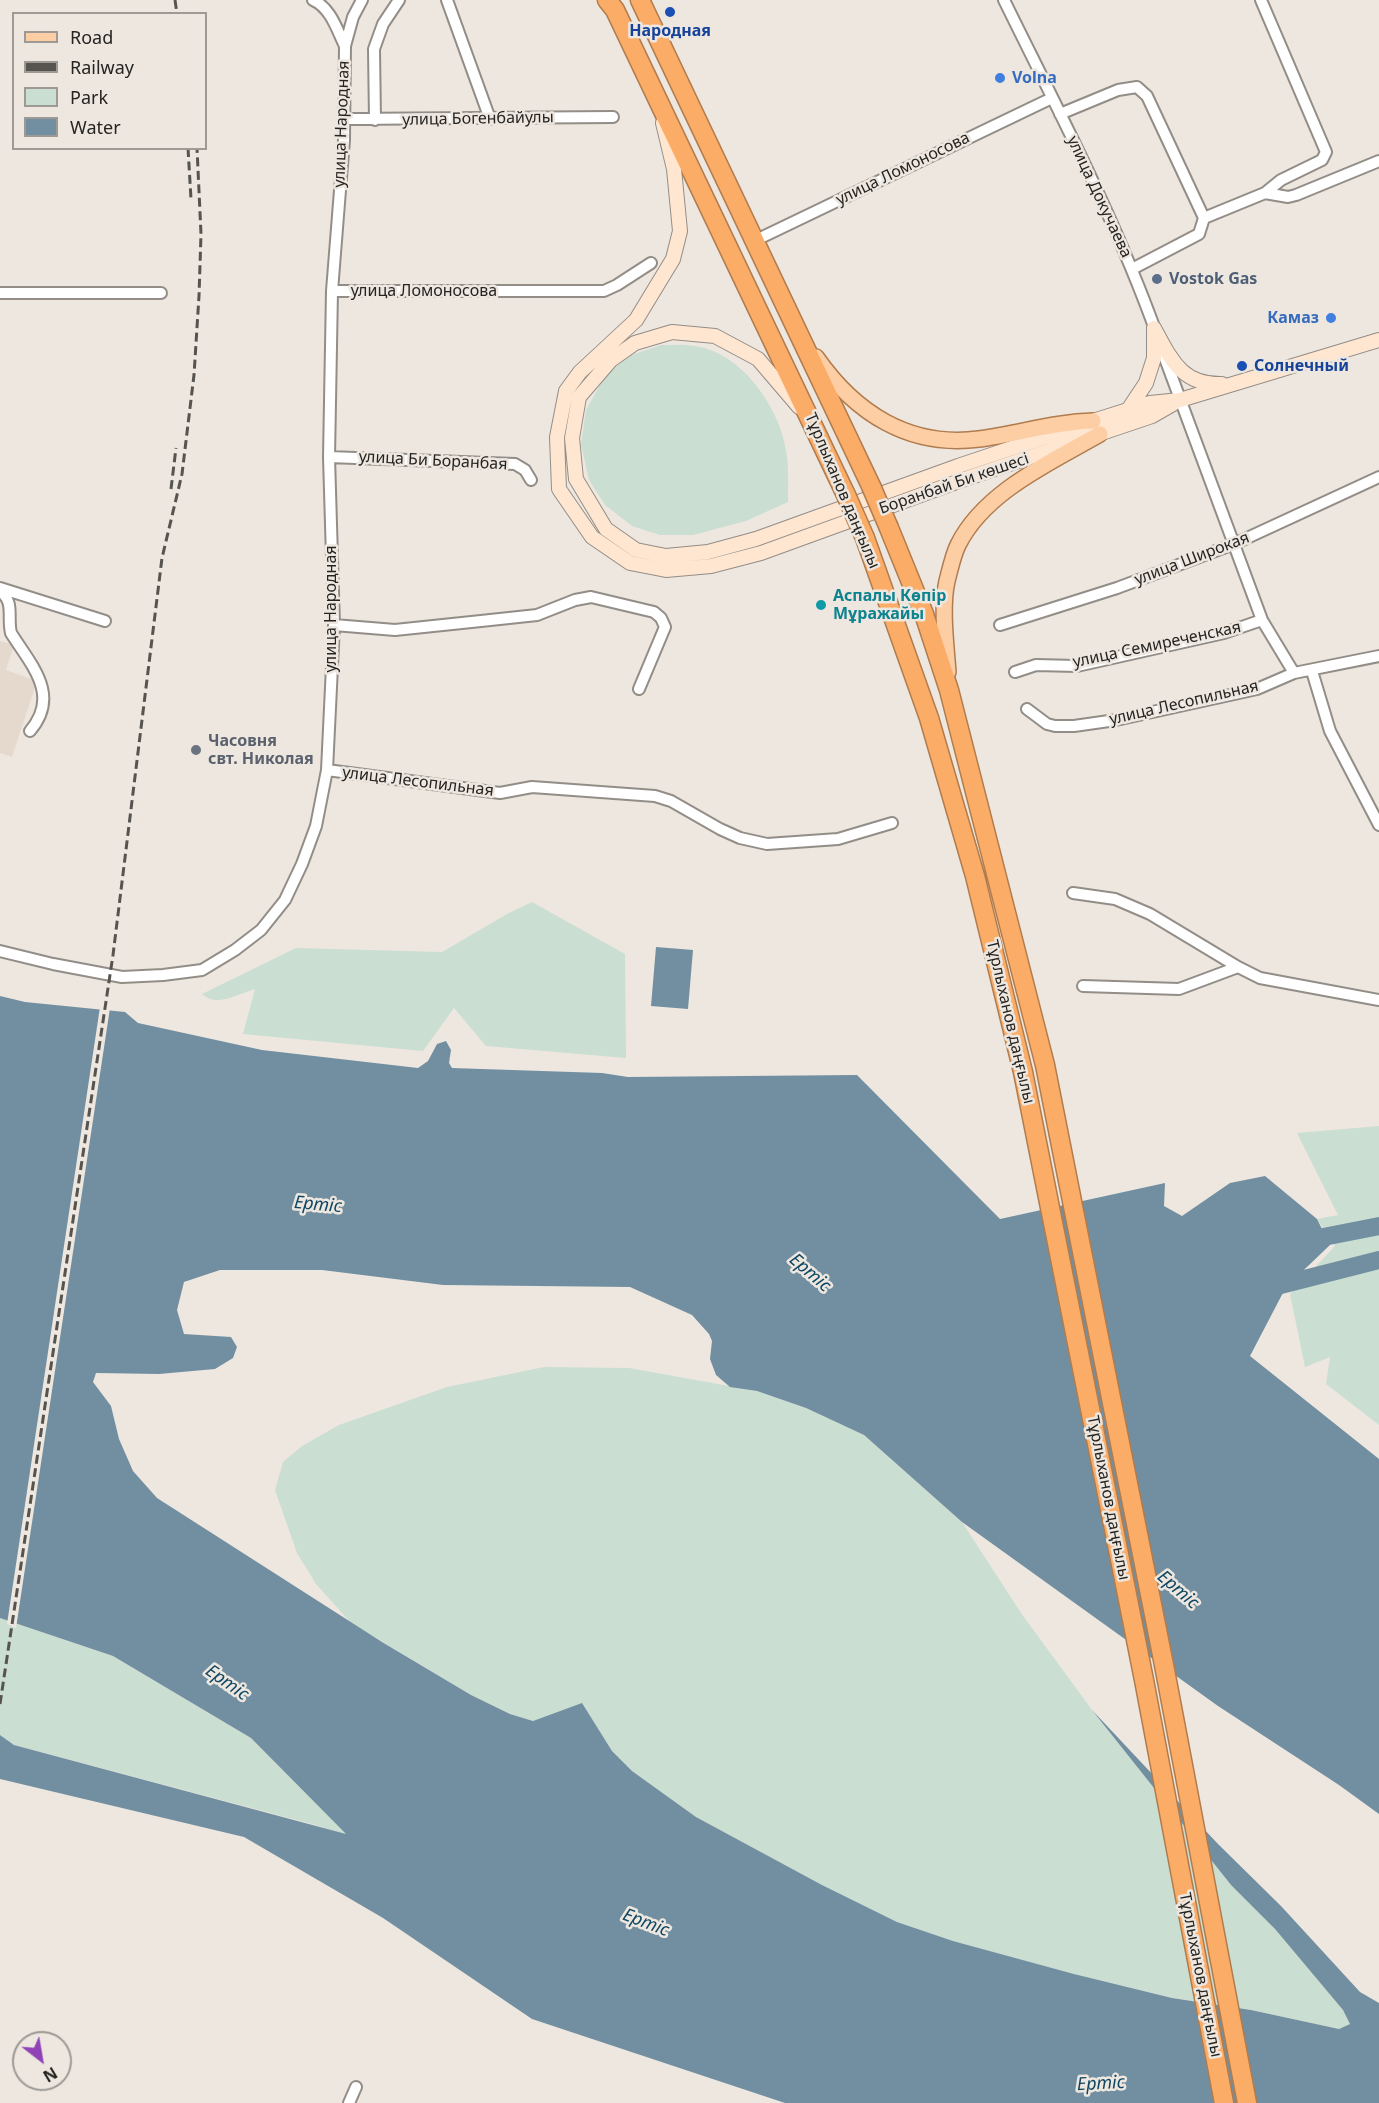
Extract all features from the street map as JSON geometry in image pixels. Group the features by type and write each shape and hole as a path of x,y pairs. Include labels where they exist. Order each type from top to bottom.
{"highway":[{"name":"Тұрлыханов даңғылы","path":"607,0 615,10 846,495 865,538 929,718 975,876 1023,1072 1142,1668 1224,2103"},
{"name":"Тұрлыханов даңғылы","path":"640,0 871,486 924,614 949,690 1034,1018 1055,1111 1247,2103"}],"main road":[{"path":"586,376 636,320 673,259 680,231 674,169 658,101"},
{"path":"793,323 826,371 852,399 876,418 907,433 940,440 978,439 1070,422 1097,427"},
{"path":"1154,328 1179,370 1191,378 1208,384 1236,383"},
{"path":"1128,410 1146,383 1154,358 1154,328"},
{"path":"586,376 635,343 672,332 715,336 758,359 813,422"},
{"name":"Боранбай Би көшесі","path":"586,376 566,391 557,436 559,489 592,537 630,563 666,570 711,566 761,553 962,480 1097,427 1128,410 1150,403 1180,400 1379,340"},
{"name":"Боранбай Би көшесі","path":"1097,427 1152,416 1180,400"},
{"path":"949,690 945,630 947,583 957,546 978,516 1015,483 1097,427"}],"street":[{"path":"313,0 318,2 332,17 345,46"},
{"name":"улица Народная","path":"0,951 122,977 202,970 235,950 261,930 285,900 302,864 316,826 327,770 334,625 329,457 332,291 344,119 345,46 353,17 362,0"},
{"path":"375,120 374,49 383,24 399,0"},
{"path":"447,0 490,119"},
{"name":"улица Докучаева","path":"1004,0 1132,269 1262,620 1294,673"},
{"path":"1204,218 1265,193 1281,180 1322,160 1326,152 1261,0"},
{"path":"1060,114 1118,90 1137,87 1148,96 1204,218 1199,234 1132,269"},
{"name":"улица Ломоносова","path":"754,241 1052,98"},
{"name":"улица Богенбайулы","path":"344,119 613,117"},
{"path":"1265,193 1288,197 1296,195 1379,160"},
{"name":"улица Ломоносова","path":"332,291 604,291 651,263"},
{"path":"0,293 160,293"},
{"name":"улица Би Боранбая","path":"329,457 515,464 525,470 531,480"},
{"name":"улица Широкая","path":"999,625 1117,588 1234,544 1379,477"},
{"path":"0,589 105,621"},
{"path":"0,589 11,604 9,625 11,633 41,682 44,694 44,706 40,717 30,731"},
{"path":"334,625 395,630 515,618 537,615 575,600 591,597 654,612 662,618 665,627 639,689"},
{"name":"улица Семиреченская","path":"1015,672 1036,665 1077,666 1224,633 1262,620"},
{"name":"улица Лесопильная","path":"1027,709 1047,724 1074,726 1116,720 1257,689 1294,673 1379,656"},
{"path":"1312,671 1330,731 1375,808 1379,825"},
{"name":"улица Лесопильная","path":"327,770 500,793 532,787 655,796 671,801 740,838 767,844 838,839 892,823"},
{"path":"1073,893 1115,899 1150,914 1260,978 1379,1000"},
{"path":"1083,986 1179,990 1238,967"},
{"path":"349,2103 356,2087"}],"shaded area":[{"path":"0,641 14,645 6,670 37,681 12,757 0,753"}],"green space":[{"path":"661,345 690,345 711,350 727,358 755,384 776,417 782,434 788,463 788,502 746,521 693,535 660,535 632,526 605,505 589,480 581,444 586,410 605,376 631,355"},
{"path":"532,902 625,954 626,1058 486,1046 454,1008 423,1051 243,1034 255,989 221,1000 214,1000 202,994 296,948 442,952"},
{"path":"1379,1126 1379,1425 1326,1384 1330,1357 1305,1367 1290,1294 1335,1246 1317,1219 1338,1215 1297,1133"},
{"path":"544,1367 629,1368 757,1391 806,1408 864,1435 962,1522 1021,1613 1092,1710 1231,1885 1275,1929 1343,2010 1350,2024 1339,2029 1251,2010 1172,1998 953,1941 897,1922 822,1885 696,1817 632,1771 612,1751 582,1704 533,1721 510,1714 471,1695 351,1623 316,1584 297,1553 275,1490 283,1462 302,1446 339,1425 447,1387"},
{"path":"0,1618 113,1656 251,1738 347,1835 14,1745 0,1735"}],"water":[{"path":"656,947 693,950 688,1009 651,1006"},
{"name":"Ертіс","path":"0,996 25,1002 125,1012 138,1023 262,1050 418,1068 428,1061 437,1044 446,1041 451,1050 449,1063 452,1068 602,1073 628,1077 857,1075 1000,1219 1165,1183 1164,1206 1182,1216 1230,1183 1265,1176 1317,1219 1330,1245 1286,1287 1250,1356 1379,1459 1379,1814 1339,1785 1218,1706 962,1522 864,1435 806,1408 757,1391 730,1387 716,1375 710,1359 712,1341 709,1334 692,1315 630,1287 443,1285 322,1270 220,1270 184,1282 177,1310 184,1334 231,1337 237,1347 233,1358 215,1369 159,1374 96,1373 93,1382 111,1406 119,1439 133,1471 157,1498 382,1642 471,1695 510,1714 533,1721 582,1703 612,1751 632,1771 696,1817 822,1885 897,1922 953,1941 1074,1974 1172,1998 1251,2010 1339,2029 1350,2024 1343,2010 1275,1929 1231,1885 1092,1710 1218,1844 1281,1906 1360,1992 1379,2003 1379,2103 785,2103 532,2019 383,1918 244,1837 0,1779 0,1735 14,1745 346,1834 251,1738 113,1656 0,1618"}],"pier":[{"path":"100,1007 110,1008 16,1628 7,1624"}],"waterway":[{"path":"1303,1241 1379,1226"},
{"path":"1269,1288 1379,1260"}],"railway":[{"path":"175,0 177,12"},
{"path":"188,150 191,199"},
{"path":"0,1704 113,955 162,558 182,474 194,375 199,296 201,234 197,150"},
{"path":"171,489 176,448"}],"place":[{"name":"Народная","path":"670,12"},
{"name":"Volna","path":"1000,78"},
{"name":"Vostok Gas","path":"1157,279"},
{"name":"Камаз","path":"1331,318"},
{"name":"Солнечный","path":"1242,366"},
{"name":"Аспалы Көпір Мұражайы","path":"821,605"},
{"name":"Часовня свт. Николая","path":"196,750"}]}
